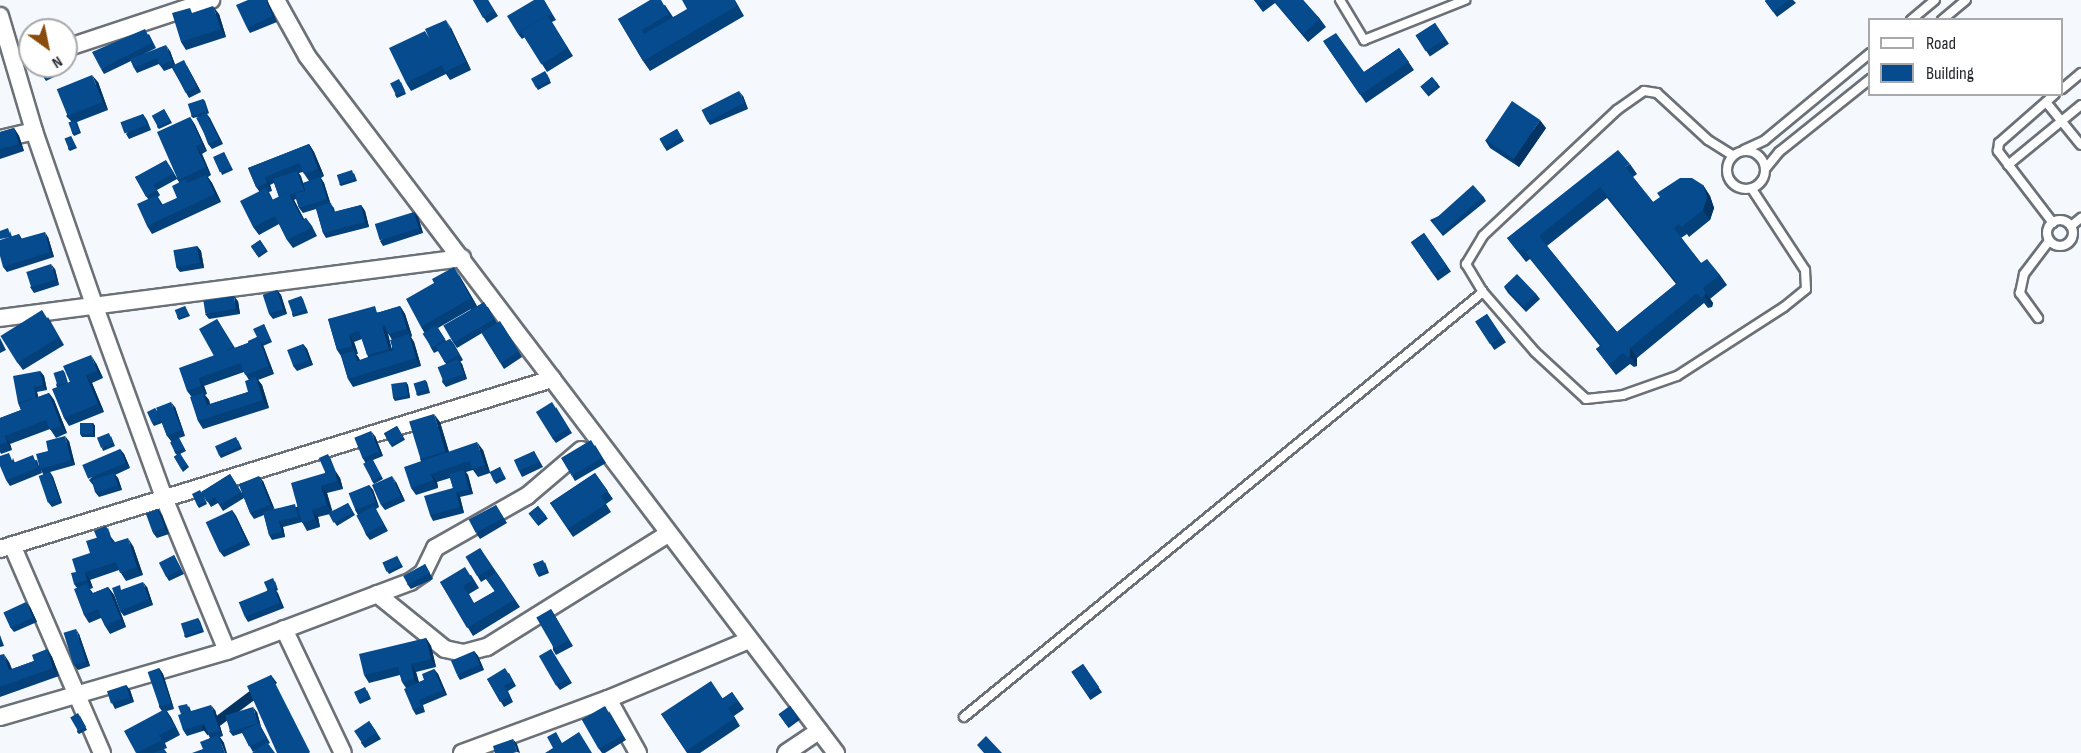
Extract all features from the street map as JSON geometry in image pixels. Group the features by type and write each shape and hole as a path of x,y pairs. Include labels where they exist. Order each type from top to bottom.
{"street":[{"path":"78,44 211,0"},
{"path":"276,0 307,56 836,753"},
{"path":"0,16 18,54"},
{"path":"25,78 34,130 95,307 164,498 227,651"},
{"path":"0,139 34,130"},
{"path":"0,318 462,258"},
{"path":"102,753 6,547 552,379"},
{"path":"0,717 227,651 410,582 423,573 435,548 527,496 597,436"},
{"path":"377,594 445,650 464,653 487,647 668,534"},
{"path":"284,629 343,753"},
{"path":"462,753 608,699 749,640"},
{"path":"608,699 638,753"},
{"path":"786,753 819,731"}],"lane":[{"path":"1340,0 1364,40 1465,0"},
{"path":"1913,18 1935,0"},
{"path":"1944,18 1966,0"},
{"path":"1868,54 1765,140 1732,155 1726,167 1728,180 1739,188 1752,189 1762,180 1766,168 1779,152 1868,81"},
{"path":"2063,87 2081,73"},
{"path":"1732,155 1708,140 1657,93 1644,91 1617,110 1483,236 1467,264 1483,292 1535,352 1587,399 1623,395 1677,376 1784,307 1806,289 1805,270 1752,189"},
{"path":"2052,223 1998,152 1999,142 2053,96"},
{"path":"2046,102 2081,145"},
{"path":"2008,165 2081,105"},
{"path":"1744,150 1759,154 1766,168"},
{"path":"2071,226 2081,218"},
{"path":"2062,220 2071,226 2073,231 2070,242 2059,246 2049,241 2047,234 2052,223 2062,220"},
{"path":"2038,318 2020,293 2024,274 2049,241"},
{"path":"964,717 1483,292"}],"building":[{"path":"248,0 266,0 273,16 247,28 236,5"},
{"path":"473,0 488,0 494,11 483,18"},
{"path":"534,0 544,0 552,14 518,34 507,16"},
{"path":"650,0 661,0 669,14 642,30 644,34 687,9 682,0 734,0 737,6 643,61 618,19"},
{"path":"1273,0 1303,0 1320,19 1303,34"},
{"path":"1766,0 1789,0 1773,12"},
{"path":"213,6 221,29 181,42 172,13 190,8 192,13"},
{"path":"547,15 568,48 541,65 521,31"},
{"path":"446,20 466,62 445,72 442,65 406,83 389,48 425,31 429,38 425,29"},
{"path":"1435,23 1445,39 1426,51 1415,35"},
{"path":"145,29 152,43 101,69 92,52"},
{"path":"1336,33 1364,72 1399,48 1409,62 1360,95 1323,41"},
{"path":"166,45 172,61 160,66 157,58 134,68 130,59"},
{"path":"184,60 197,87 185,93 172,66"},
{"path":"545,71 550,80 536,88 531,79"},
{"path":"92,75 103,102 68,116 57,89"},
{"path":"1432,77 1438,84 1427,94 1421,87"},
{"path":"399,79 405,91 396,95 390,84"},
{"path":"739,91 745,103 707,122 702,110"},
{"path":"203,99 207,111 192,116 188,104"},
{"path":"1512,101 1540,120 1514,159 1486,140"},
{"path":"164,109 170,120 158,127 152,116"},
{"path":"206,113 219,139 209,144 196,118"},
{"path":"143,114 147,125 125,133 120,122"},
{"path":"190,117 202,143 196,146 206,167 178,180 157,132"},
{"path":"75,120 79,131 73,134 68,122"},
{"path":"14,128 19,144 0,149 0,132"},
{"path":"677,129 682,138 664,147 660,139"},
{"path":"71,136 75,146 69,149 65,139"},
{"path":"309,144 318,169 304,174 299,163 265,177 267,183 256,187 248,168"},
{"path":"1618,150 1630,164 1625,167 1653,202 1660,197 1657,193 1680,178 1692,178 1703,185 1707,197 1703,210 1682,227 1679,224 1674,228 1701,263 1707,259 1720,275 1703,288 1706,293 1704,296 1701,298 1697,293 1630,348 1630,356 1627,357 1623,353 1609,365 1596,349 1601,345 1523,249 1518,252 1507,238","holes":["1600,187 1677,283 1617,332 1539,236"]},
{"path":"224,152 231,168 220,172 213,157"},
{"path":"166,160 174,173 153,185 157,190 146,197 135,177"},
{"path":"352,170 355,179 340,184 337,175"},
{"path":"297,171 304,190 289,195 288,192 279,197 273,179"},
{"path":"206,175 215,194 147,226 137,204 157,195 161,205 177,198 172,186 186,179 187,183"},
{"path":"320,177 327,199 299,208 295,194 305,191 303,183"},
{"path":"1473,185 1483,196 1442,233 1432,222"},
{"path":"266,188 272,200 288,192 303,220 306,218 311,228 287,240 275,216 253,227 240,201"},
{"path":"331,203 333,212 361,205 365,222 323,233 316,207"},
{"path":"414,212 419,228 380,240 375,224"},
{"path":"8,228 11,237 0,239 0,231"},
{"path":"45,232 50,252 3,267 0,240 19,234 20,239"},
{"path":"1424,233 1447,266 1434,275 1411,242"},
{"path":"260,240 266,249 257,255 251,246"},
{"path":"197,246 200,263 176,267 173,250"},
{"path":"51,264 56,279 31,287 26,272"},
{"path":"454,267 471,298 421,327 406,299 434,283 432,279"},
{"path":"1517,274 1536,294 1524,307 1504,287"},
{"path":"277,290 283,309 269,314 263,295"},
{"path":"234,296 236,309 205,314 203,301"},
{"path":"301,296 306,310 293,315 288,301"},
{"path":"484,302 494,319 453,343 443,326"},
{"path":"185,306 188,314 178,318 175,310"},
{"path":"375,306 377,313 400,306 407,329 388,334 385,325 382,326 389,349 367,355 359,331 349,334 352,346 337,350 328,319"},
{"path":"42,310 59,337 17,363 0,336"},
{"path":"1487,314 1502,337 1490,344 1475,322"},
{"path":"217,319 233,347 214,356 199,329"},
{"path":"500,321 519,352 500,363 481,333"},
{"path":"264,324 270,339 261,343 259,339 248,343 257,337 253,329"},
{"path":"436,325 445,339 432,348 423,334"},
{"path":"409,334 416,358 348,379 341,355 354,351 357,361 393,350 390,340"},
{"path":"259,339 269,366 245,375 241,363 199,378 201,386 187,391 179,368"},
{"path":"450,339 459,355 445,363 436,347"},
{"path":"303,344 309,360 293,366 287,350"},
{"path":"91,355 97,371 86,375 98,404 64,418 52,389 70,382 63,366"},
{"path":"458,359 464,374 444,382 438,367"},
{"path":"63,370 67,382 58,385 53,373"},
{"path":"40,371 43,385 34,387 36,398 18,403 13,376"},
{"path":"256,377 263,400 198,421 190,397 203,393 207,405 248,392 245,381"},
{"path":"425,380 428,390 416,393 414,384"},
{"path":"406,382 408,396 393,398 391,384"},
{"path":"49,393 61,426 50,430 46,420 5,436 7,442 0,445 0,418 21,410 19,404"},
{"path":"171,402 182,430 167,436 156,408"},
{"path":"552,402 568,428 552,438 536,412"},
{"path":"155,408 161,420 152,423 147,412"},
{"path":"434,414 445,451 421,459 409,422"},
{"path":"80,423 93,423 93,434 80,434"},
{"path":"397,426 403,437 390,445 384,433"},
{"path":"371,431 379,451 363,458 354,438"},
{"path":"109,433 113,443 101,448 97,438"},
{"path":"65,436 71,460 40,469 36,454 48,451 46,441"},
{"path":"236,437 240,446 219,455 215,446"},
{"path":"179,438 184,448 175,452 170,443"},
{"path":"591,440 602,458 572,476 561,458"},
{"path":"477,442 485,465 472,469 470,461 431,474 433,480 411,488 404,467"},
{"path":"120,449 126,463 88,479 82,465"},
{"path":"534,451 539,462 519,471 514,460"},
{"path":"9,453 13,463 33,455 38,468 6,480 0,466 0,456"},
{"path":"180,453 187,465 181,469 174,456"},
{"path":"328,454 335,470 326,474 319,458"},
{"path":"372,459 381,476 372,480 363,464"},
{"path":"500,467 504,477 494,482 490,472"},
{"path":"335,470 337,481 321,486 327,505 312,510 315,519 302,523 291,483"},
{"path":"464,470 469,489 456,492 460,507 430,515 424,496 453,488 449,474"},
{"path":"50,472 59,498 48,502 39,476"},
{"path":"114,473 118,485 96,492 92,480"},
{"path":"595,473 608,491 601,496 606,504 568,529 550,503"},
{"path":"230,474 241,492 220,505 215,497 207,502 201,492"},
{"path":"259,476 271,505 250,513 239,484"},
{"path":"392,476 401,496 381,505 372,485"},
{"path":"369,485 376,502 355,510 349,493"},
{"path":"200,490 206,502 197,505 192,494"},
{"path":"348,503 353,513 333,523 328,513"},
{"path":"295,504 298,517 279,521 282,532 269,535 263,512"},
{"path":"496,505 503,518 476,533 469,520"},
{"path":"374,506 384,525 366,534 356,515"},
{"path":"538,506 546,516 537,524 529,514"},
{"path":"158,509 165,528 153,532 146,513"},
{"path":"232,510 246,540 220,552 206,522"},
{"path":"106,526 110,534 97,538 94,531"},
{"path":"109,534 112,543 128,538 137,567 120,573 116,562 85,572 87,580 74,584 71,573 76,572 72,559 90,553 86,541"},
{"path":"480,548 492,568 477,576 465,557"},
{"path":"174,555 181,569 166,577 159,563"},
{"path":"397,556 401,565 386,572 382,563"},
{"path":"543,560 547,570 537,574 533,564"},
{"path":"425,564 430,573 408,585 403,576"},
{"path":"465,567 473,580 463,586 474,604 505,585 514,600 467,628 440,582"},
{"path":"496,572 505,585 495,592 486,579"},
{"path":"273,578 277,587 268,591 264,582"},
{"path":"143,582 149,599 120,611 112,588 120,585 121,590"},
{"path":"87,584 91,594 108,587 121,619 105,626 98,609 84,615 74,589"},
{"path":"274,588 280,603 245,617 239,602"},
{"path":"26,602 33,617 11,628 3,613"},
{"path":"551,609 569,640 554,649 536,618"},
{"path":"198,618 202,630 185,636 181,624"},
{"path":"76,629 86,662 74,665 64,633"},
{"path":"426,638 431,659 411,664 414,679 402,682 398,667 364,675 359,654"},
{"path":"47,649 53,668 0,687 0,655 4,654 9,670 34,661 32,655"},
{"path":"551,649 568,678 556,685 539,656"},
{"path":"474,651 480,665 457,675 451,661"},
{"path":"1083,664 1099,687 1088,695 1072,672"},
{"path":"159,668 171,703 160,707 148,672"},
{"path":"505,668 513,681 504,686 510,696 500,702 487,679"},
{"path":"434,669 443,690 419,700 421,706 413,710 404,689 424,680 422,674"},
{"path":"271,675 309,753 277,753 247,686"},
{"path":"711,681 723,699 732,692 738,701 728,708 735,718 686,751 661,714"},
{"path":"126,685 130,697 111,704 107,691"},
{"path":"365,687 369,696 358,701 354,692"},
{"path":"187,704 190,712 181,714 178,706"},
{"path":"211,705 220,731 208,734 204,724 183,730 178,715"},
{"path":"605,706 622,735 599,749 582,720"},
{"path":"790,706 798,717 787,726 779,714"},
{"path":"253,707 258,723 230,732 225,715"},
{"path":"165,709 175,727 159,735 162,740 136,753 124,731"},
{"path":"78,713 86,727 78,731 70,718"},
{"path":"369,721 377,733 362,743 354,731"},
{"path":"259,723 266,738 249,746 242,731"},
{"path":"556,732 562,743 579,732 592,753 545,753 553,748 547,737"},
{"path":"218,735 225,753 192,753 203,749 200,742"},
{"path":"986,736 1002,753 984,753 977,745"},
{"path":"513,739 517,752 495,753 493,746"},
{"path":"267,742 275,753 252,753"},
{"path":"164,749 165,753 153,753"}]}
